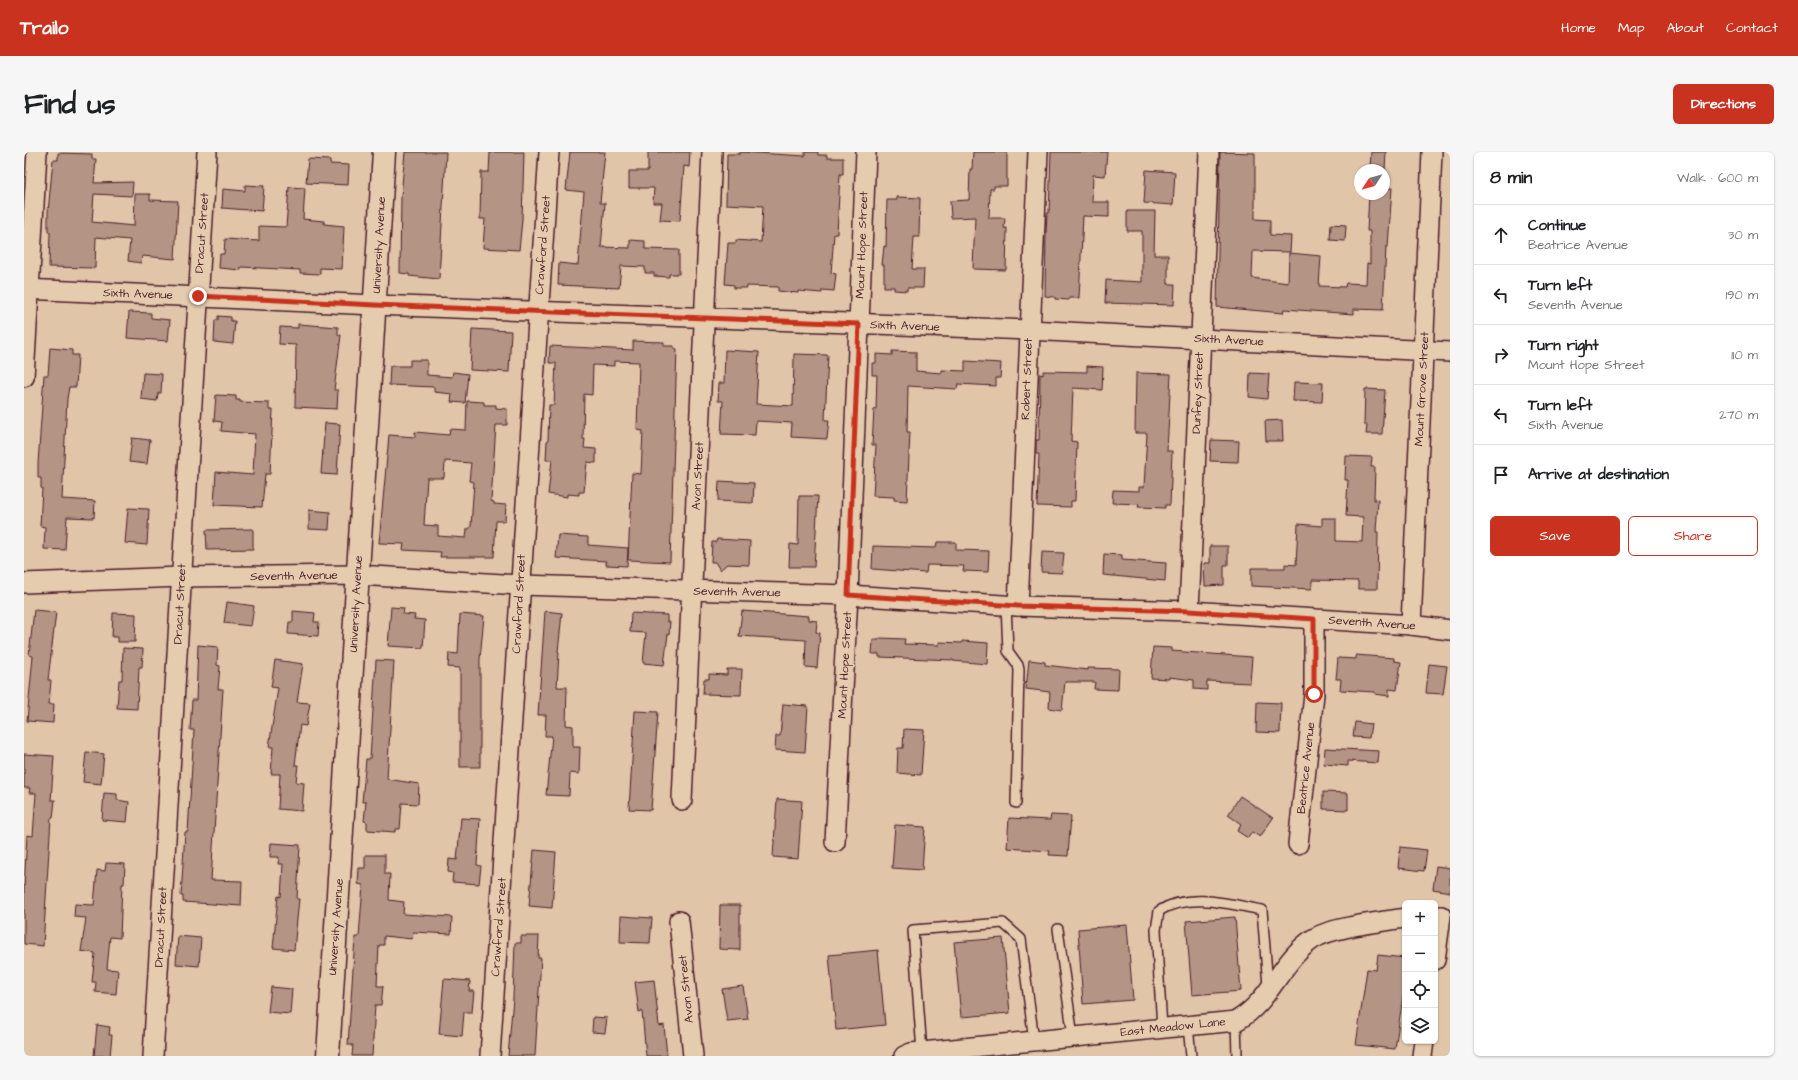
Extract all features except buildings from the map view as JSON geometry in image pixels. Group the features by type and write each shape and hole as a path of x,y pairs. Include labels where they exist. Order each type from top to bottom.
{"main road":[{"name":"University Avenue","path":"328,1056 384,152"}],"street":[{"path":"24,377 27,289 37,152"},
{"name":"Dracut Street","path":"153,1056 207,152"},
{"name":"Crawford Street","path":"490,1056 549,152"},
{"name":"Avon Street","path":"682,800 712,152"},
{"name":"Mount Hope Street","path":"835,842 848,595 866,152"},
{"name":"Robert Street","path":"1012,605 1029,330 1038,152"},
{"name":"Dunfey Street","path":"1189,611 1209,152"},
{"name":"Mount Grove Street","path":"1411,625 1432,152"},
{"name":"Sixth Avenue","path":"27,289 375,305 539,310 705,318 1029,330 1450,352"},
{"name":"Seventh Avenue","path":"24,583 181,577 358,576 520,585 848,595 1012,605 1189,611 1411,625 1450,630"},
{"name":"Beatrice Avenue","path":"1298,844 1314,694 1314,619"},
{"path":"1438,942 1442,917"},
{"name":"East Meadow Lane","path":"904,1056 911,1053 1034,1040 1236,1021 1253,1009 1299,952 1313,938 1335,931 1402,919"},
{"name":"Avon Street","path":"679,921 693,1056"},
{"path":"1422,1056 1424,1044"}],"lane":[{"path":"1012,605 1008,651 1018,665 1019,670 1016,803"},
{"path":"1162,1028 1156,930 1159,911 1169,904 1189,901 1214,902 1262,910 1269,990"},
{"path":"922,1052 914,930 1003,923 1021,939 1034,1040"},
{"path":"1058,929 1073,1037"},
{"path":"1236,1021 1237,1056"},
{"path":"1188,1026 1191,1056"}],"route":[{"path":"198,296 375,305 539,310 859,324 848,595 1018,606 1189,611 1314,619 1314,694"}]}
